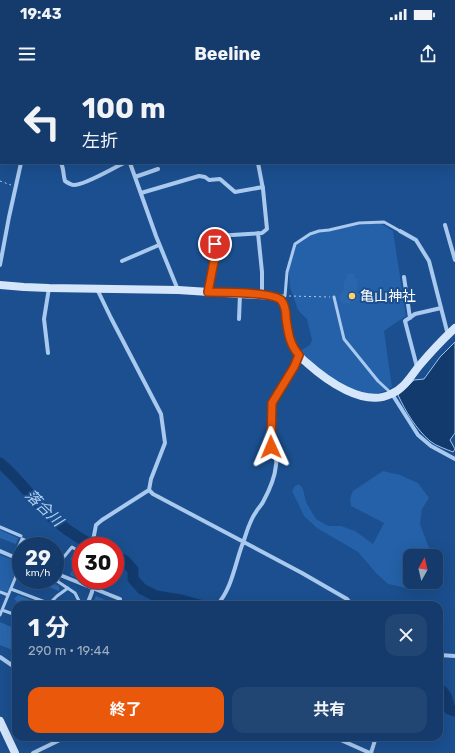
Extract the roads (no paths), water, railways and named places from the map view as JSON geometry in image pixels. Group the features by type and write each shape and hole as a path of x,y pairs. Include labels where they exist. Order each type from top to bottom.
{"street":[{"path":"0,266 21,164"},
{"path":"61,164 65,181 74,185 94,178 122,164"},
{"path":"130,164 159,245 178,290"},
{"path":"208,292 216,248 214,240 216,236 258,233 267,229 263,187 258,164"},
{"path":"135,177 158,169"},
{"path":"141,193 199,176 205,177 209,180 220,179 235,192 263,187"},
{"path":"445,225 455,260"},
{"path":"400,231 416,240 429,261 448,335"},
{"path":"258,233 262,266 262,294"},
{"path":"122,261 159,245"},
{"path":"404,277 410,318"},
{"path":"0,284 24,287 178,290 262,294 273,296 281,300 284,305 288,335 299,355 325,378 358,395 376,398 392,394 406,383 455,328"},
{"path":"48,352 44,319 50,288"},
{"path":"94,537 96,525 149,490 151,480 165,443 161,414 97,289"},
{"path":"239,319 240,293"},
{"path":"418,369 406,321 415,314 441,308"},
{"path":"220,601 229,587 243,541 256,512 262,504 276,466 277,459 270,442 272,403 294,367 299,355"},
{"path":"392,394 418,435 431,446 455,458"},
{"path":"149,490 153,494 347,598 349,601"},
{"path":"0,551 12,556"},
{"path":"88,601 92,589"},
{"path":"95,589 120,599"},
{"path":"443,655 455,656"},
{"path":"0,657 12,665"},
{"path":"0,721 15,753"},
{"path":"33,753 58,741"},
{"path":"343,741 371,753 375,741"}],"lane":[{"path":"273,296 284,296 287,272 295,244 310,234 359,223 380,222 384,222 400,231"},
{"path":"334,297 344,340 378,381 392,394"},
{"path":"0,527 21,536"},
{"path":"64,557 72,547"},
{"path":"64,585 75,593 79,601"},
{"path":"54,601 57,596 68,588"},
{"path":"0,615 11,589 18,590 42,601"},
{"path":"0,592 8,595"},
{"path":"2,610 12,614"}],"waterway":[{"name":"落合川","path":"0,463 13,475 52,518 78,537"},
{"name":"落合川","path":"124,560 133,570 133,579 142,589 156,596 185,601"},
{"name":"落合川","path":"443,692 447,697 449,709 455,711"}],"place":[{"name":"亀山神社","path":"352,296"}]}
